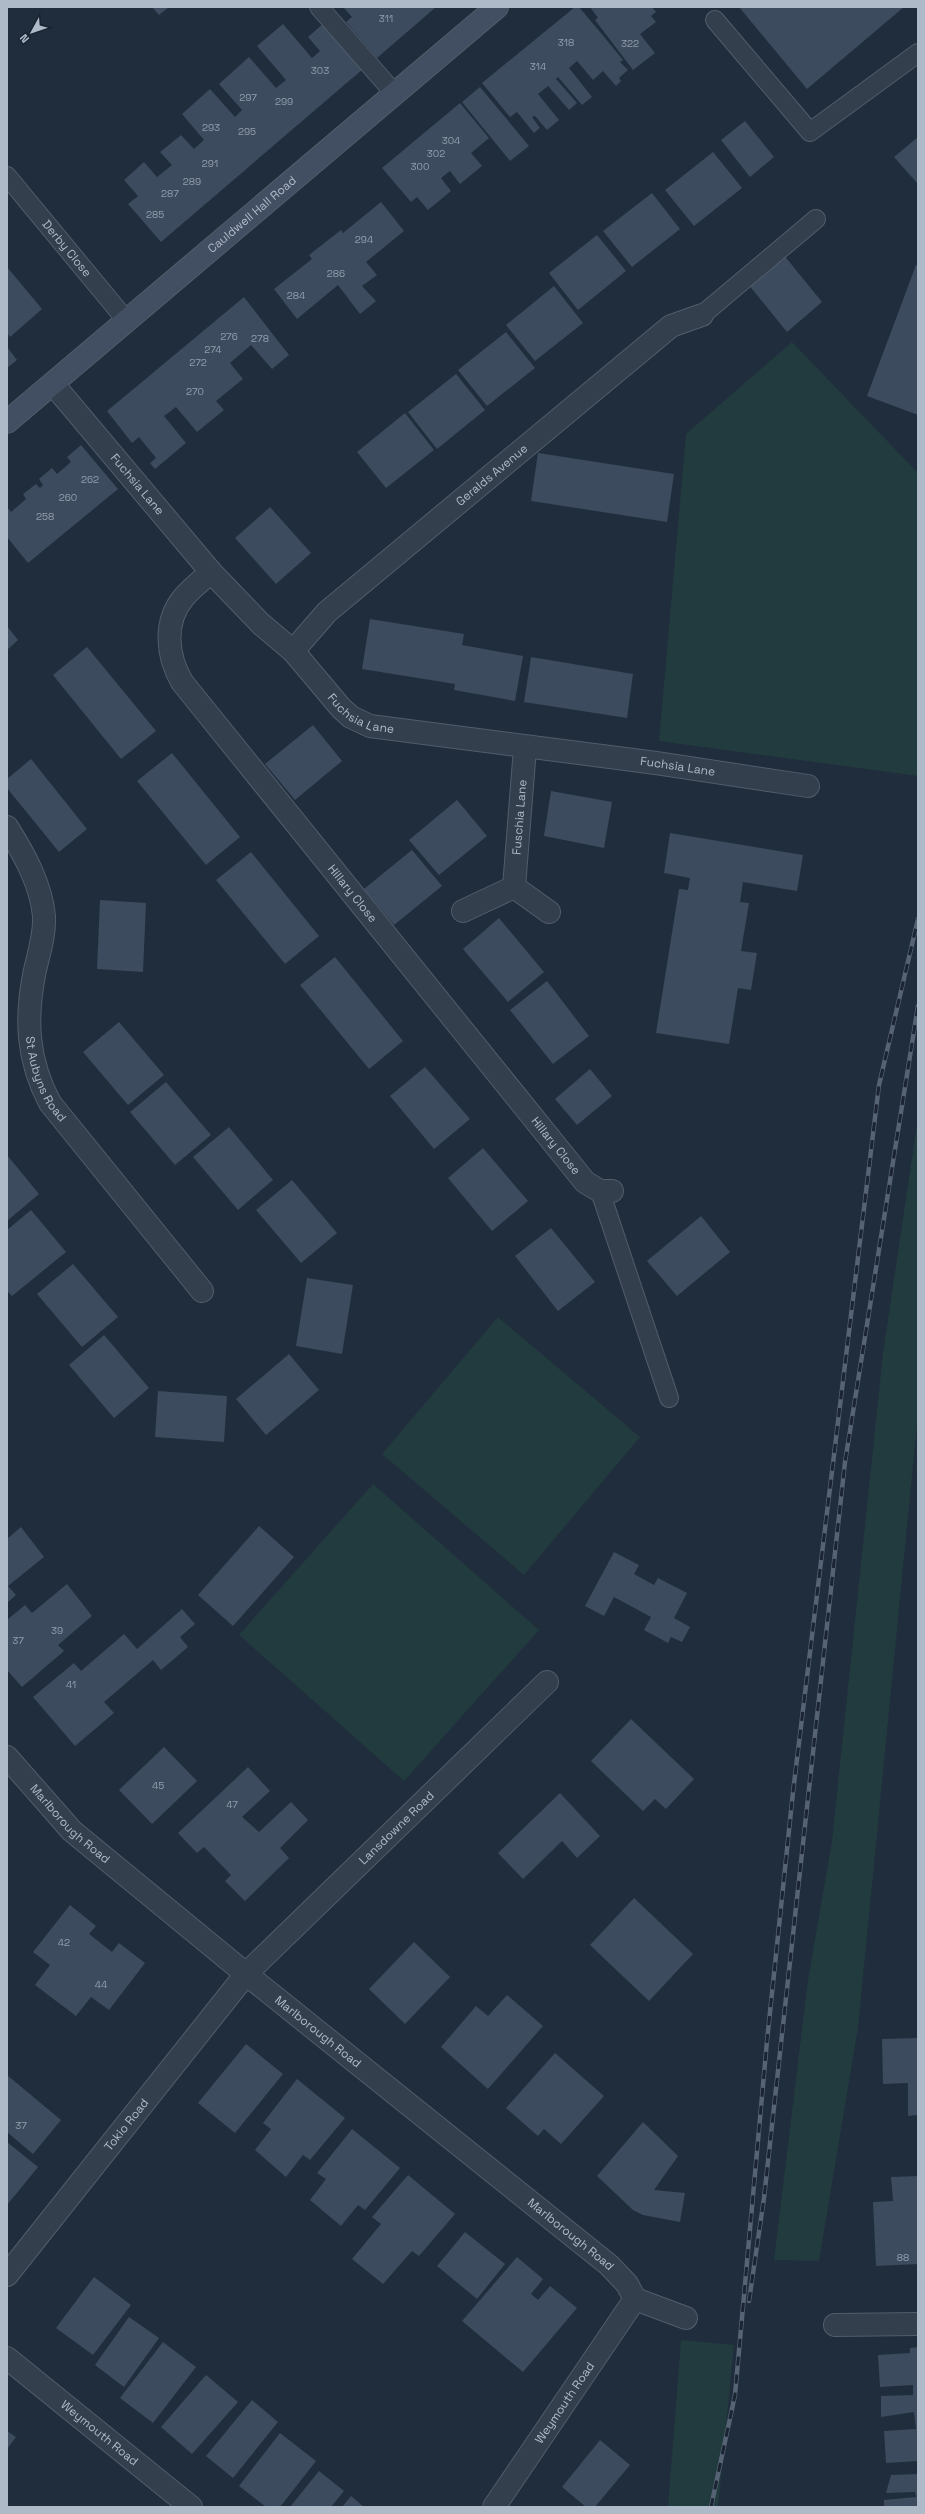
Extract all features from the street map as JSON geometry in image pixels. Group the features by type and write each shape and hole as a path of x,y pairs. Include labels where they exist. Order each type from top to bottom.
{"street":[{"name":"Cauldwell Hall Road","path":"7,422 498,7"},
{"name":"Geralds Avenue","path":"293,651 327,612 665,330 671,326 702,316"},
{"name":"Fuchsia Lane","path":"52,384 211,572 261,624 293,651 341,708 351,717 370,726 525,748 656,763 808,786"},
{"name":"Hillary Close","path":"211,572 184,597 175,610 171,625 169,650 172,664 182,682 584,1182 606,1191"},
{"name":"Fuschia Lane","path":"514,887 525,748"},
{"name":"St Aubyns Road","path":"7,827 31,869 41,900 44,917 43,933 28,1005 29,1038 41,1086 50,1103 202,1291"},
{"path":"463,911 514,887 550,912"},
{"name":"Lansdowne Road","path":"246,1974 547,1682"},
{"name":"Marlborough Road","path":"7,1757 72,1831 246,1974 609,2265 628,2284 635,2299"},
{"name":"Tokio Road","path":"7,2275 246,1974"},
{"path":"635,2299 686,2318"},
{"name":"Weymouth Road","path":"494,2507 635,2299"},
{"path":"836,2325 918,2324"},
{"name":"Weymouth Road","path":"7,2358 191,2507"}],"lane":[{"path":"319,7 395,94"},
{"path":"715,20 810,132 918,53"},
{"name":"Derby Close","path":"7,176 126,320"},
{"path":"702,316 816,219"},
{"path":"606,1191 669,1398"}],"green space":[{"path":"792,342 918,473 918,776 659,741 686,434"},
{"path":"918,1118 918,1414 858,2028 819,2261 774,2260 808,1980 832,1841 883,1353"},
{"path":"498,1317 640,1437 524,1575 382,1454"},
{"path":"373,1484 539,1630 404,1781 239,1635"},
{"path":"681,2340 734,2345 718,2507 668,2507"}],"building":[{"path":"152,7 169,7 159,15"},
{"path":"343,7 436,7 377,58 346,22 352,17"},
{"path":"575,7 579,7 623,60 620,62 628,70 619,78 621,81 616,86 603,71 593,80 577,61 569,68 592,97 582,105 558,77 556,79 577,103 569,110 548,86 538,94 559,120 547,130 535,116 532,117 540,128 534,133 517,112 510,117 482,83"},
{"path":"590,7 652,7 656,12 651,16 656,22 640,34 655,53 633,70 595,20 598,18"},
{"path":"739,7 904,7 807,89"},
{"path":"324,23 363,69 161,242 128,204 138,196 124,180 144,162 157,177 172,165 160,152 181,135 194,149 204,140 182,114 210,89 235,117 242,110 219,84 249,57 276,88 286,80 257,46 283,24 312,58 320,51 308,37"},
{"path":"480,87 529,146 510,161 462,102"},
{"path":"460,103 489,138 471,153 482,166 460,184 450,171 441,178 451,191 428,210 417,197 411,202 382,168"},
{"path":"745,121 774,157 750,177 721,140"},
{"path":"918,137 918,184 894,157"},
{"path":"713,152 742,188 694,226 665,190"},
{"path":"652,193 680,229 632,267 603,231"},
{"path":"381,202 404,231 366,262 377,275 362,286 376,301 360,314 338,285 297,319 274,289 312,259 309,255 341,230 343,233"},
{"path":"597,235 626,271 578,310 549,273"},
{"path":"783,254 822,302 787,332 748,284"},
{"path":"916,265 918,266 918,415 867,396"},
{"path":"7,267 42,309 10,337 7,333"},
{"path":"554,286 583,323 535,361 506,325"},
{"path":"244,297 289,355 272,369 251,345 230,363 243,379 216,401 224,410 197,432 176,407 164,416 186,443 155,469 150,463 156,458 139,437 132,443 107,411"},
{"path":"506,332 535,368 487,406 458,370"},
{"path":"7,347 17,360 7,368"},
{"path":"456,374 485,410 437,449 408,412"},
{"path":"405,413 434,450 386,488 357,452"},
{"path":"81,445 118,489 28,563 7,537 7,507 11,512 26,499 23,494 36,484 40,488 43,485 39,479 52,468 57,474 71,462 67,457"},
{"path":"538,453 674,474 667,522 531,501"},
{"path":"270,507 311,553 276,584 235,538"},
{"path":"370,619 464,634 462,645 523,656 515,701 454,690 455,684 362,669"},
{"path":"7,626 18,640 7,650"},
{"path":"87,647 156,731 121,759 53,675"},
{"path":"531,657 633,674 627,718 524,702"},
{"path":"313,725 342,761 295,800 265,764"},
{"path":"172,753 240,837 206,865 137,781"},
{"path":"31,759 87,829 59,852 7,788 7,779"},
{"path":"551,791 612,802 604,848 544,836"},
{"path":"457,800 487,836 439,875 409,840"},
{"path":"670,833 803,855 797,891 743,882 740,902 749,903 741,951 757,953 751,990 738,988 729,1044 656,1033 679,889 688,890 690,878 664,873"},
{"path":"412,850 442,886 394,925 364,889"},
{"path":"251,852 319,936 285,964 216,880"},
{"path":"100,900 146,903 143,972 97,969"},
{"path":"499,918 544,972 508,1002 463,949"},
{"path":"335,957 403,1041 369,1069 300,985"},
{"path":"547,981 589,1036 553,1064 510,1010"},
{"path":"119,1022 164,1075 128,1105 83,1052"},
{"path":"425,1067 470,1119 434,1149 390,1096"},
{"path":"590,1069 612,1096 577,1125 555,1099"},
{"path":"166,1082 211,1135 175,1165 130,1112"},
{"path":"229,1127 273,1180 238,1210 193,1157"},
{"path":"483,1148 528,1201 492,1231 448,1178"},
{"path":"7,1155 39,1194 7,1221"},
{"path":"292,1180 337,1233 301,1263 256,1210"},
{"path":"31,1210 66,1252 12,1296 7,1291 7,1230"},
{"path":"701,1216 730,1252 677,1296 647,1261"},
{"path":"551,1228 595,1282 558,1311 515,1256"},
{"path":"73,1264 118,1317 82,1347 37,1294"},
{"path":"307,1278 353,1285 342,1354 296,1346"},
{"path":"104,1335 149,1388 114,1418 69,1365"},
{"path":"289,1354 319,1390 266,1435 236,1399"},
{"path":"158,1391 227,1396 224,1442 155,1437"},
{"path":"259,1526 294,1557 233,1626 198,1595"},
{"path":"21,1527 44,1557 8,1586 16,1595 7,1603 7,1539"},
{"path":"614,1552 639,1565 634,1574 654,1585 658,1578 687,1593 674,1618 690,1627 682,1642 671,1637 668,1643 644,1630 651,1617 614,1597 604,1616 585,1606"},
{"path":"67,1584 92,1616 58,1645 64,1651 22,1687 7,1670 7,1620 25,1605 32,1613"},
{"path":"182,1609 195,1624 180,1637 188,1647 161,1670 153,1660 104,1702 114,1713 75,1746 33,1697 74,1663 81,1671 124,1634 137,1649"},
{"path":"631,1719 694,1779 666,1809 655,1799 643,1811 591,1761"},
{"path":"164,1747 197,1781 152,1824 119,1790"},
{"path":"248,1767 270,1791 242,1817 259,1832 291,1802 308,1820 280,1848 289,1858 245,1901 225,1881 231,1875 204,1847 197,1853 178,1833"},
{"path":"560,1793 600,1836 577,1858 562,1841 523,1879 498,1853"},
{"path":"634,1898 693,1954 649,2001 590,1945"},
{"path":"70,1905 96,1926 89,1934 112,1952 119,1943 145,1963 109,2010 91,1997 76,2016 35,1985 50,1965 33,1952"},
{"path":"414,1942 450,1977 405,2024 369,1989"},
{"path":"507,1995 543,2026 488,2089 441,2047 476,2006 488,2016"},
{"path":"918,2038 918,2115 908,2116 908,2083 883,2084 882,2039"},
{"path":"246,2044 283,2074 235,2133 198,2103"},
{"path":"555,2053 604,2096 561,2144 544,2129 538,2136 506,2108"},
{"path":"7,2075 61,2120 33,2154 7,2132"},
{"path":"297,2079 345,2118 310,2160 303,2155 286,2177 255,2150 271,2129 263,2123"},
{"path":"643,2122 678,2156 654,2190 685,2193 680,2222 643,2215 633,2210 597,2176"},
{"path":"352,2129 400,2168 365,2210 358,2205 341,2226 310,2200 326,2179 317,2173"},
{"path":"7,2142 38,2167 7,2205"},
{"path":"408,2175 455,2214 419,2256 412,2251 383,2284 352,2259 381,2224 372,2217"},
{"path":"918,2176 918,2264 876,2266 873,2202 893,2201 891,2177"},
{"path":"465,2232 505,2264 477,2299 437,2266"},
{"path":"517,2257 543,2279 531,2294 538,2300 550,2286 577,2308 523,2372 462,2321"},
{"path":"94,2277 131,2305 93,2355 56,2328"},
{"path":"129,2317 159,2338 124,2387 95,2365"},
{"path":"163,2342 196,2367 153,2423 120,2398"},
{"path":"918,2347 918,2461 886,2463 884,2431 916,2429 914,2412 881,2417 881,2396 913,2395 913,2385 880,2387 878,2355 910,2353 910,2348"},
{"path":"206,2375 238,2402 192,2454 161,2427"},
{"path":"252,2400 278,2422 233,2478 206,2456"},
{"path":"7,2431 16,2437 7,2449"},
{"path":"280,2433 316,2461 280,2507 266,2507 239,2486"},
{"path":"600,2440 630,2465 595,2507 586,2507 562,2487"},
{"path":"319,2471 344,2491 331,2507 290,2507"},
{"path":"918,2474 918,2507 884,2507 884,2500 916,2497 915,2492 886,2493 891,2475"},
{"path":"351,2496 364,2507 342,2507"}],"railway":[{"path":"711,2507 735,2395 767,2041 793,1792 879,1085 918,919"},
{"path":"749,2301 764,2198 845,1462 918,1006"}]}
